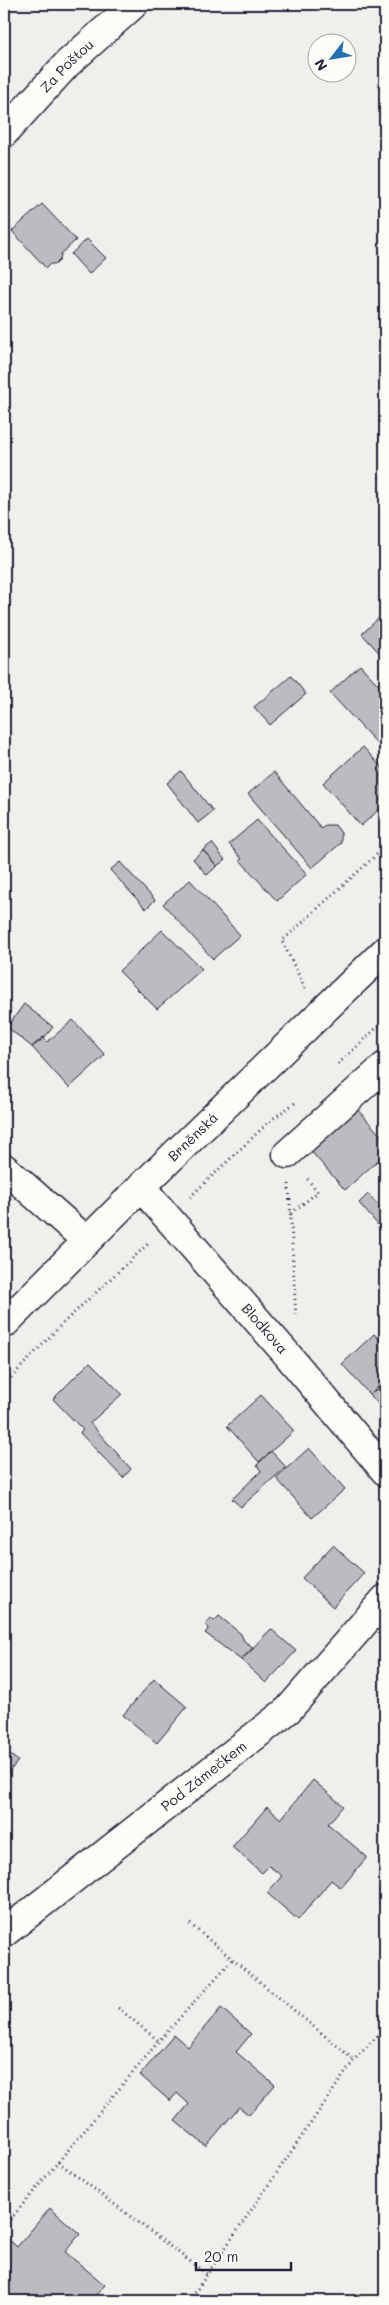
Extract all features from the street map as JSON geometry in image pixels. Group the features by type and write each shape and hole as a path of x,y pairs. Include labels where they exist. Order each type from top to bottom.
{"street":[{"name":"Za Poštou","path":"4,132 67,64 134,4"},
{"name":"Brněnská","path":"4,1324 141,1187 385,951"},
{"path":"287,1154 385,1066"},
{"path":"4,1168 87,1241"},
{"name":"Blodkova","path":"141,1187 385,1470"},
{"name":"Pod Zámečkem","path":"4,1933 288,1710 385,1599"}],"path":[{"path":"318,1016 282,941 385,847"},
{"path":"336,1066 385,1020"},
{"path":"4,1384 62,1324 147,1246 168,1218 271,1120 301,1099"},
{"path":"284,1111 297,1328"},
{"path":"287,1154 318,1192 290,1213"},
{"path":"190,1924 354,2060"},
{"path":"4,2227 159,2040 232,1960"},
{"path":"118,2008 159,2040"},
{"path":"189,2301 354,2060 385,2028"},
{"path":"58,2162 207,2274"}],"building":[{"path":"42,204 76,240 61,254 60,260 56,264 50,264 46,268 12,231"},
{"path":"87,239 106,258 89,274 71,254"},
{"path":"385,612 385,659 362,634"},
{"path":"360,665 385,692 385,752 330,693"},
{"path":"291,676 306,694 270,725 254,707"},
{"path":"363,747 385,771 385,804 361,826 323,783"},
{"path":"181,771 213,811 198,823 167,783"},
{"path":"274,772 321,828 325,825 335,825 341,833 341,843 312,868 248,794"},
{"path":"257,820 307,874 277,901 240,860 242,859 229,844"},
{"path":"212,843 225,860 217,866 203,850"},
{"path":"203,850 217,866 207,875 193,859"},
{"path":"120,862 155,900 146,909 110,870"},
{"path":"190,880 240,935 213,959 163,904"},
{"path":"162,930 202,969 157,1009 119,971"},
{"path":"24,1004 53,1027 44,1038 32,1047 7,1027"},
{"path":"73,1020 105,1055 69,1088 32,1047 43,1037 47,1042"},
{"path":"355,1107 385,1140 385,1154 345,1190 309,1149"},
{"path":"368,1194 385,1212 385,1233 359,1203"},
{"path":"374,1334 385,1346 385,1380 370,1395 342,1364"},
{"path":"90,1362 122,1394 90,1423 131,1469 123,1478 80,1433 83,1430 53,1399"},
{"path":"385,1381 385,1411 370,1395"},
{"path":"261,1395 294,1431 259,1462 227,1426"},
{"path":"309,1448 345,1489 312,1518 276,1478"},
{"path":"271,1451 286,1467 241,1507 232,1499 261,1471 257,1465"},
{"path":"333,1545 364,1573 333,1607 302,1578"},
{"path":"219,1616 241,1634 244,1641 254,1648 241,1660 205,1633 209,1628 205,1625 211,1618 214,1621"},
{"path":"271,1629 296,1651 266,1683 241,1660"},
{"path":"154,1679 187,1707 157,1743 123,1715"},
{"path":"4,1750 18,1761 4,1778"},
{"path":"313,1780 343,1806 328,1824 367,1857 341,1888 331,1880 298,1920 267,1893 282,1876 269,1866 262,1873 232,1847 267,1807 281,1819"},
{"path":"221,2008 251,2034 236,2052 275,2085 249,2115 239,2107 206,2146 175,2121 189,2104 177,2093 170,2101 140,2075 174,2035 188,2047"},
{"path":"50,2208 80,2234 65,2252 105,2285 90,2301 16,2301 6,2293 4,2296 4,2235 17,2247"}]}
